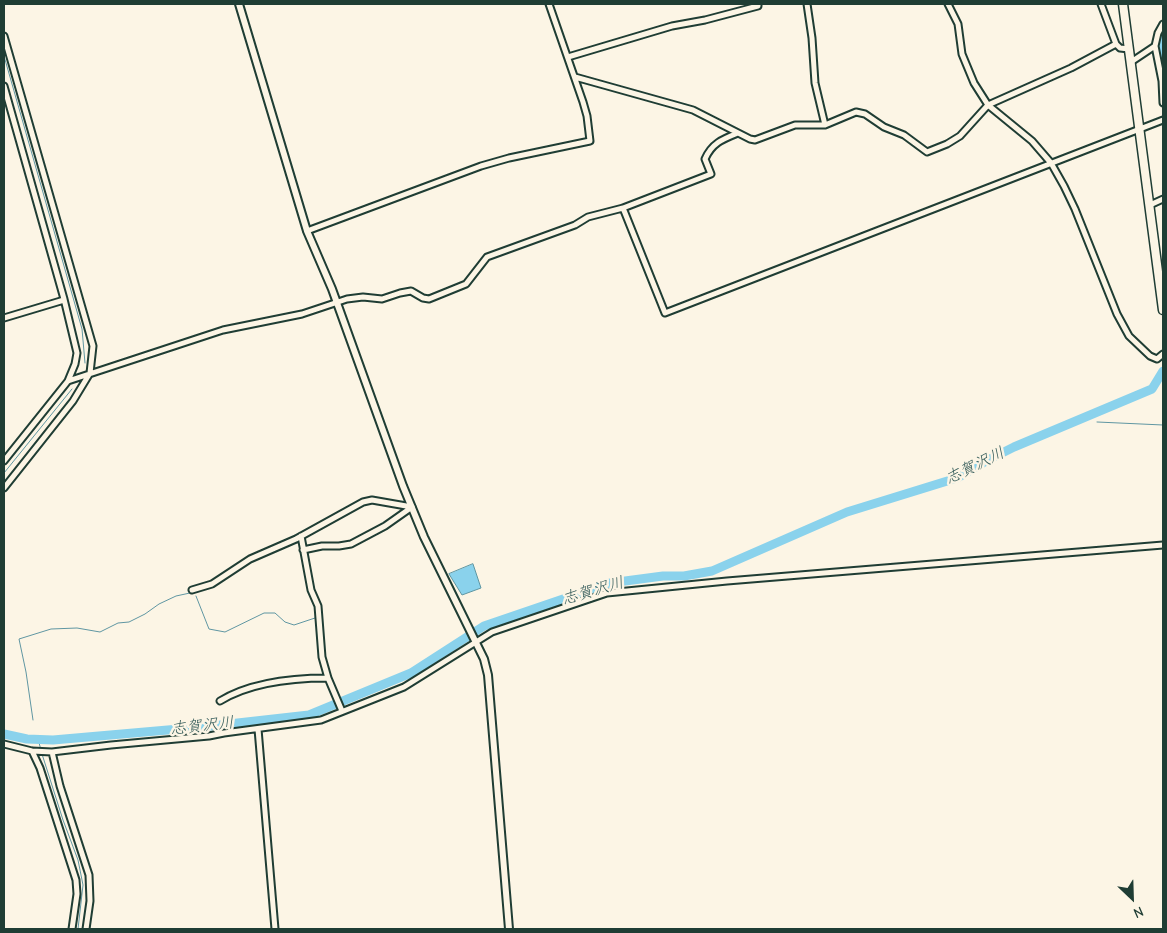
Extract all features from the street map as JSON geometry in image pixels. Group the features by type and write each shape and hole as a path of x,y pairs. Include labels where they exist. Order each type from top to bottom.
{"main road":[{"path":"1123,4 1163,310"}],"street":[{"path":"239,4 306,231 337,302 412,507 437,566 484,659 488,676 510,929"},
{"path":"306,231 481,166 509,158 590,141 587,116 549,4"},
{"path":"568,57 672,26 705,20 758,6 758,4"},
{"path":"807,4 812,38 815,83 825,125"},
{"path":"948,4 960,31 962,54 968,70 988,105 1036,145 1051,163 1064,186 1117,314 1129,336 1150,356 1157,359 1163,354"},
{"path":"1101,4 1120,48 1129,49"},
{"path":"1163,24 1158,33 1155,46 1162,81 1163,103"},
{"path":"4,38 93,346 90,373 73,401 4,488"},
{"path":"575,77 693,110 755,140 795,126 825,125 851,113 861,112 884,127 909,137 927,152 960,136 988,105 1071,68 1116,41"},
{"path":"1131,62 1155,46"},
{"path":"4,86 77,352 76,364 68,381 4,461"},
{"path":"623,208 665,313 1163,120"},
{"path":"68,381 230,328 302,314 337,302 363,297 382,298 411,291 423,298 429,299 466,284 487,257 575,225 588,217 623,208 711,174 705,159 708,153 717,142 738,133"},
{"path":"1150,205 1163,199"},
{"path":"4,318 64,300"},
{"path":"192,590 212,584 250,559 301,536 363,502 372,500 412,507"},
{"path":"303,550 322,546 351,544 378,530 412,507"},
{"path":"301,536 311,590 318,606 322,657 328,678 342,711"},
{"path":"4,744 34,751 51,752 209,736 320,720 395,692 416,681 476,640 492,632 607,593 720,581 1163,545"},
{"path":"220,701 246,688 310,678 328,678"},
{"path":"258,729 275,929"},
{"path":"34,751 76,880 77,894 72,929"},
{"path":"51,752 89,876 90,901 86,929"}],"water":[{"path":"473,564 481,588 462,595 449,574"}],"waterway":[{"name":"志賀沢川","path":"1163,36 1163,56"},
{"path":"4,56 82,329 85,363"},
{"name":"志賀沢川","path":"4,734 27,739 53,740 202,727 309,715 411,673 484,626 610,583 663,576 684,576 712,571 847,512 957,478 1014,447 1152,389 1163,371"},
{"path":"4,473 72,389"},
{"name":"志賀沢川","path":"1093,413 1094,417"},
{"path":"1097,422 1163,425"},
{"path":"33,720 19,639 51,629 77,628 100,632 118,623 129,622 176,596 190,593"},
{"path":"196,596 209,629 225,632 264,613 275,613 285,622 294,625 315,618"},
{"path":"38,739 41,750"},
{"path":"42,754 78,860 83,885 78,929"}]}
